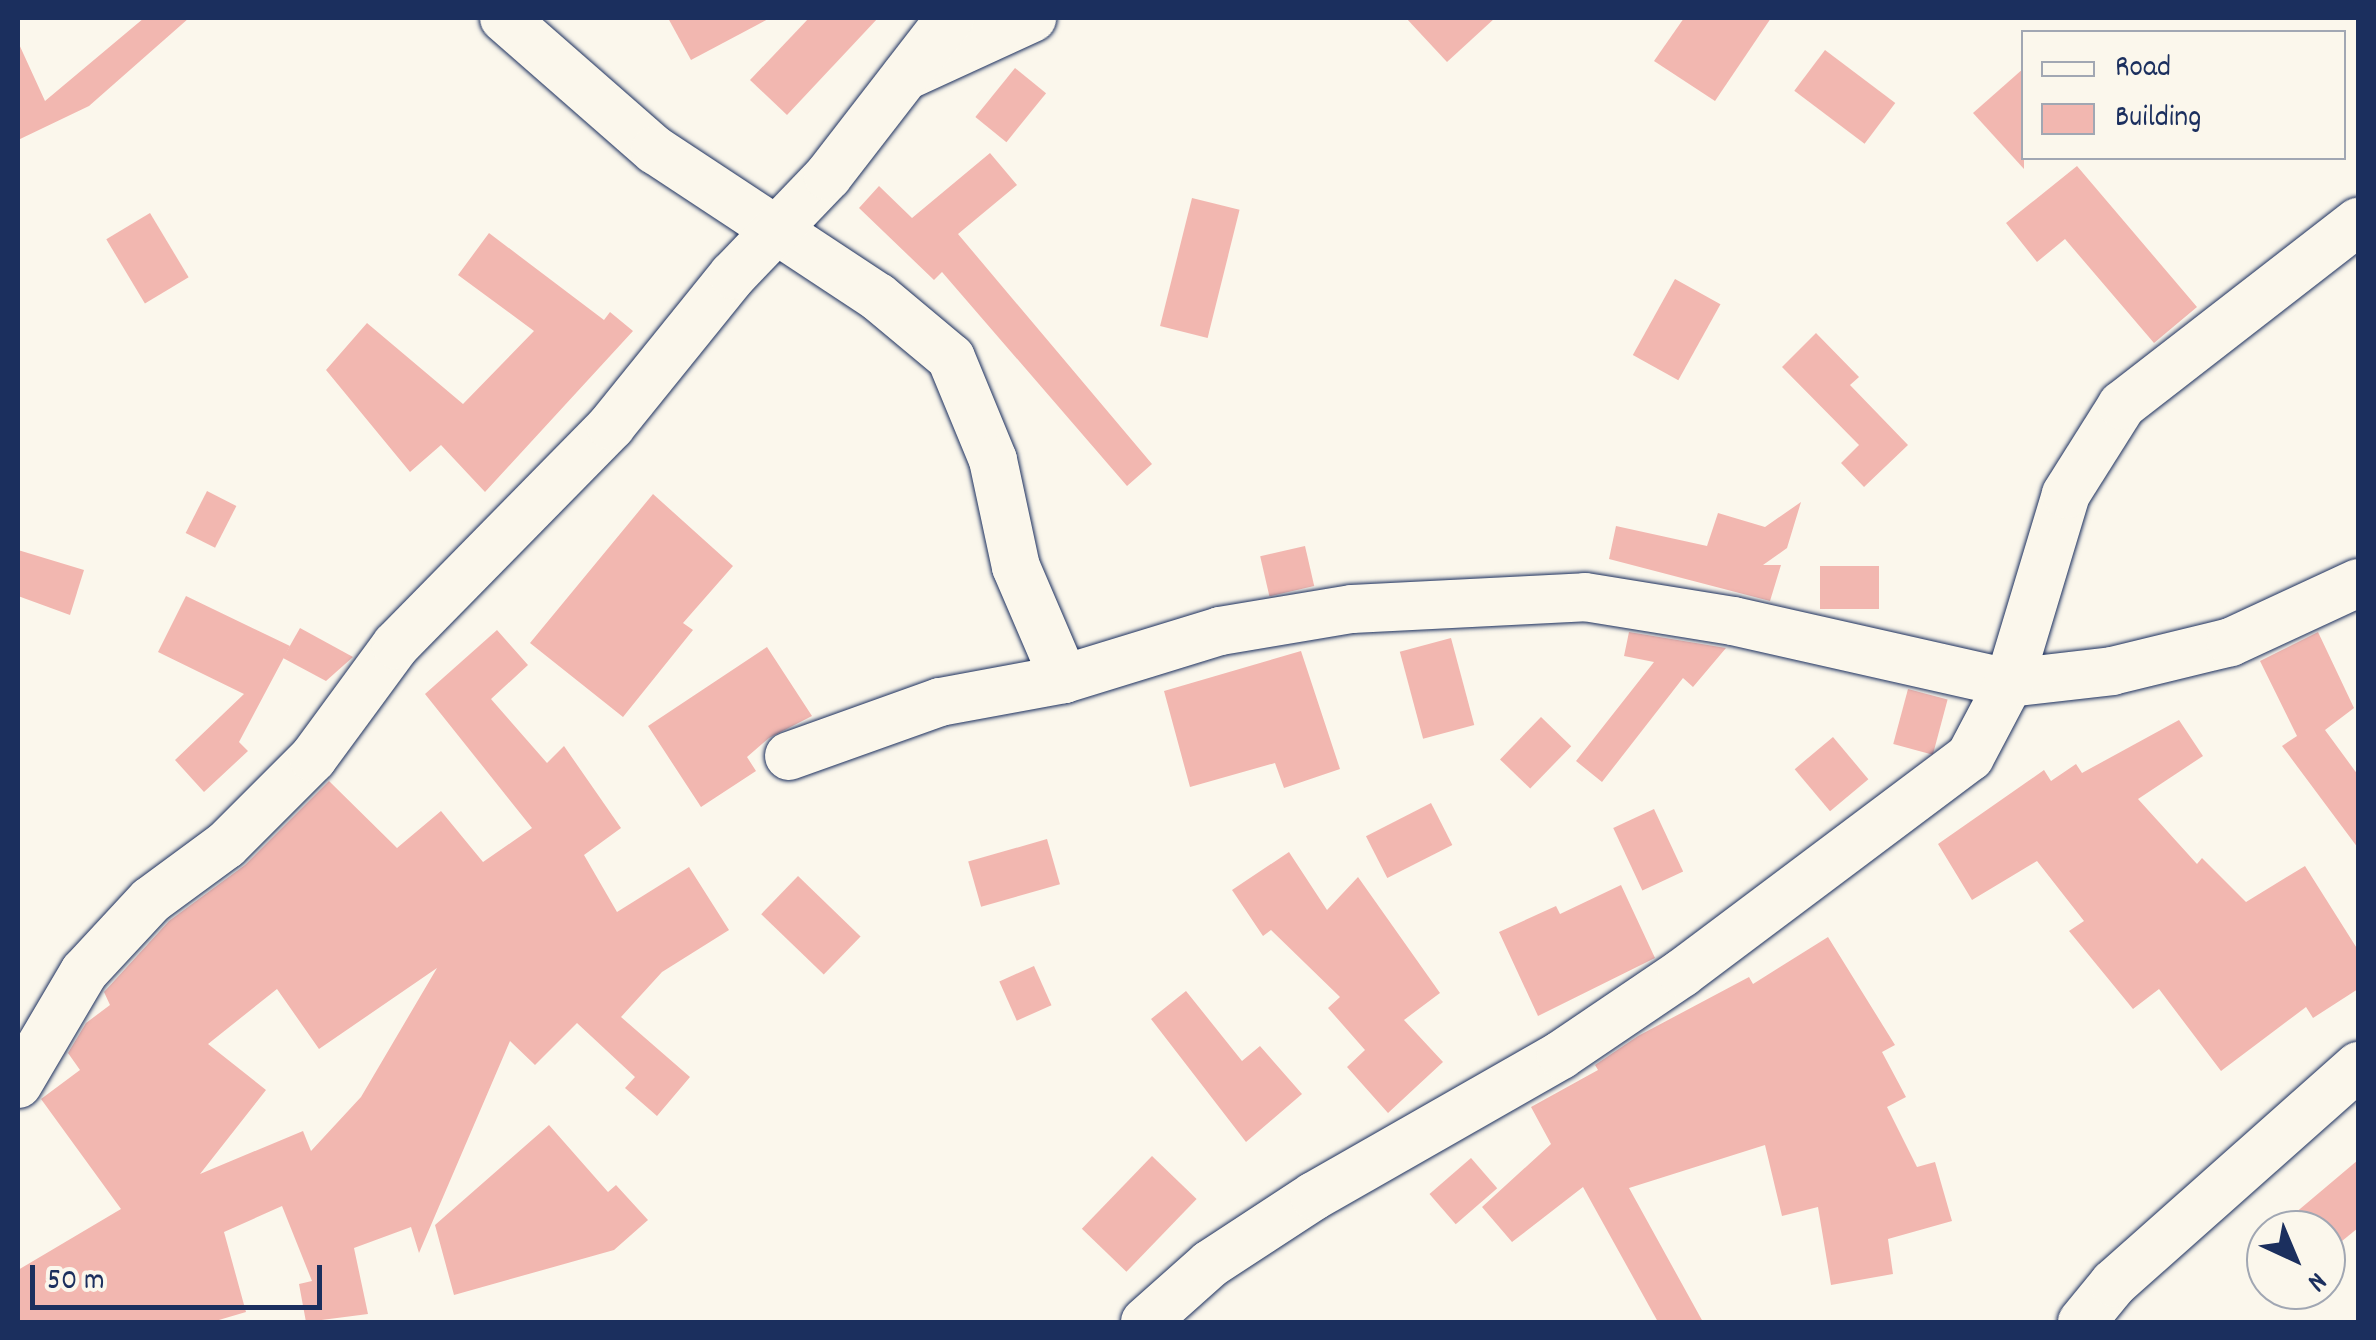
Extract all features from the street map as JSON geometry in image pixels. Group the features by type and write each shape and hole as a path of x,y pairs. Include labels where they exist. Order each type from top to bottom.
{"street":[{"path":"504,18 655,150 878,297 951,358 993,460 1016,566 1064,679"},
{"path":"18,1084 84,972 151,900 226,846 313,758 396,646 611,426 733,275 776,233 950,18"},
{"path":"903,78 1032,18"},
{"path":"1146,1322 1225,1254 1346,1176 1561,1055 1822,870 1970,757 2009,683 2066,494 2122,404 2358,222"},
{"path":"790,756 940,702 1064,679 1220,631 1352,609 1585,597 1733,621 2009,683 2112,671 2231,642 2358,584"},
{"path":"2082,1322 2114,1283 2358,1066"}],"building":[{"path":"144,18 189,18 89,106 18,140 18,42 45,101"},
{"path":"668,18 770,18 691,60"},
{"path":"809,18 878,18 787,115 750,80"},
{"path":"1406,18 1495,18 1447,62"},
{"path":"1684,18 1771,18 1715,101 1654,61"},
{"path":"1825,50 1895,103 1865,144 1794,91"},
{"path":"1015,68 1046,93 1006,142 975,117"},
{"path":"2021,71 2024,169 1973,113"},
{"path":"990,153 1017,185 958,234 1152,464 1127,486 942,272 934,280 859,208 879,186 912,218"},
{"path":"2077,166 2197,307 2154,343 2065,239 2037,262 2006,223"},
{"path":"1192,198 1240,210 1208,338 1160,326"},
{"path":"150,213 189,277 145,304 106,239"},
{"path":"489,233 604,320 610,312 633,331 485,492 441,445 410,472 326,370 367,323 463,404 534,331 458,275"},
{"path":"1675,279 1720,304 1678,380 1633,355"},
{"path":"1816,333 1859,377 1850,385 1908,445 1864,487 1841,463 1859,445 1782,367"},
{"path":"207,491 236,506 215,548 186,533"},
{"path":"653,494 733,566 683,623 693,630 623,717 530,643"},
{"path":"1801,502 1787,548 1763,565 1781,565 1770,601 1609,559 1616,526 1707,546 1718,513 1765,527"},
{"path":"1305,546 1314,586 1269,596 1260,556"},
{"path":"18,550 84,570 70,615 18,596"},
{"path":"1820,566 1879,566 1879,609 1820,609"},
{"path":"186,596 290,646 239,742 248,751 204,792 175,760 244,694 158,652"},
{"path":"300,628 353,657 326,681 283,658"},
{"path":"497,630 528,665 491,699 547,763 564,746 621,828 584,855 617,912 689,867 729,930 662,972 621,1017 690,1077 657,1116 625,1088 635,1077 577,1023 535,1065 510,1041 419,1253 411,1227 354,1248 368,1314 306,1322 299,1284 312,1281 282,1206 224,1232 246,1312 212,1322 18,1322 18,1270 121,1209 41,1099 80,1070 68,1053 86,1023 110,1005 104,992 169,921 245,865 329,781 397,848 441,811 483,862 532,828 425,694","holes":["437,968 361,1097 311,1151 303,1131 200,1174 266,1090 208,1044 277,989 319,1049"]},
{"path":"1629,632 1726,648 1693,687 1683,678 1602,782 1576,761 1654,662 1624,656"},
{"path":"2318,632 2354,708 2325,730 2358,775 2358,848 2282,746 2297,736 2260,661"},
{"path":"1451,638 1474,725 1423,739 1400,652"},
{"path":"767,647 812,716 769,738 747,757 756,771 701,807 648,726"},
{"path":"1301,651 1340,769 1284,788 1275,763 1190,787 1164,691"},
{"path":"1908,689 1948,700 1933,755 1893,744"},
{"path":"1541,717 1571,746 1530,789 1500,759"},
{"path":"2179,720 2203,756 2138,799 2197,864 2202,858 2246,902 2305,866 2358,950 2358,989 2313,1018 2306,1007 2221,1071 2159,989 2133,1009 2069,931 2084,921 2037,861 1972,900 1938,844 2044,770 2051,781 2076,764 2082,773"},
{"path":"1833,737 1868,779 1830,811 1795,769"},
{"path":"1431,803 1452,845 1387,878 1366,836"},
{"path":"1654,809 1683,872 1642,891 1613,828"},
{"path":"1047,839 1060,884 981,907 968,862"},
{"path":"1289,852 1327,910 1358,877 1440,993 1404,1020 1443,1062 1388,1113 1347,1067 1365,1050 1328,1008 1340,997 1271,930 1263,936 1232,890"},
{"path":"798,876 861,936 824,975 761,914"},
{"path":"1621,885 1655,958 1538,1016 1499,932 1556,906 1560,914"},
{"path":"1828,937 1895,1045 1882,1052 1906,1097 1887,1107 1917,1167 1935,1162 1952,1221 1888,1239 1893,1274 1831,1285 1818,1207 1782,1216 1765,1145 1629,1188 1703,1322 1658,1322 1583,1187 1512,1242 1482,1207 1551,1144 1531,1107 1598,1070 1595,1065 1638,1036 1749,977 1753,984"},
{"path":"1034,966 1051,1005 1017,1021 999,981"},
{"path":"1186,991 1242,1061 1260,1046 1302,1094 1246,1142 1151,1019"},
{"path":"549,1125 608,1192 616,1185 648,1220 614,1250 454,1295 435,1225"},
{"path":"1152,1156 1197,1199 1126,1272 1082,1229"},
{"path":"1471,1158 1497,1188 1456,1224 1429,1194"},
{"path":"2358,1160 2358,1228 2346,1238 2346,1210 2299,1210"}]}
